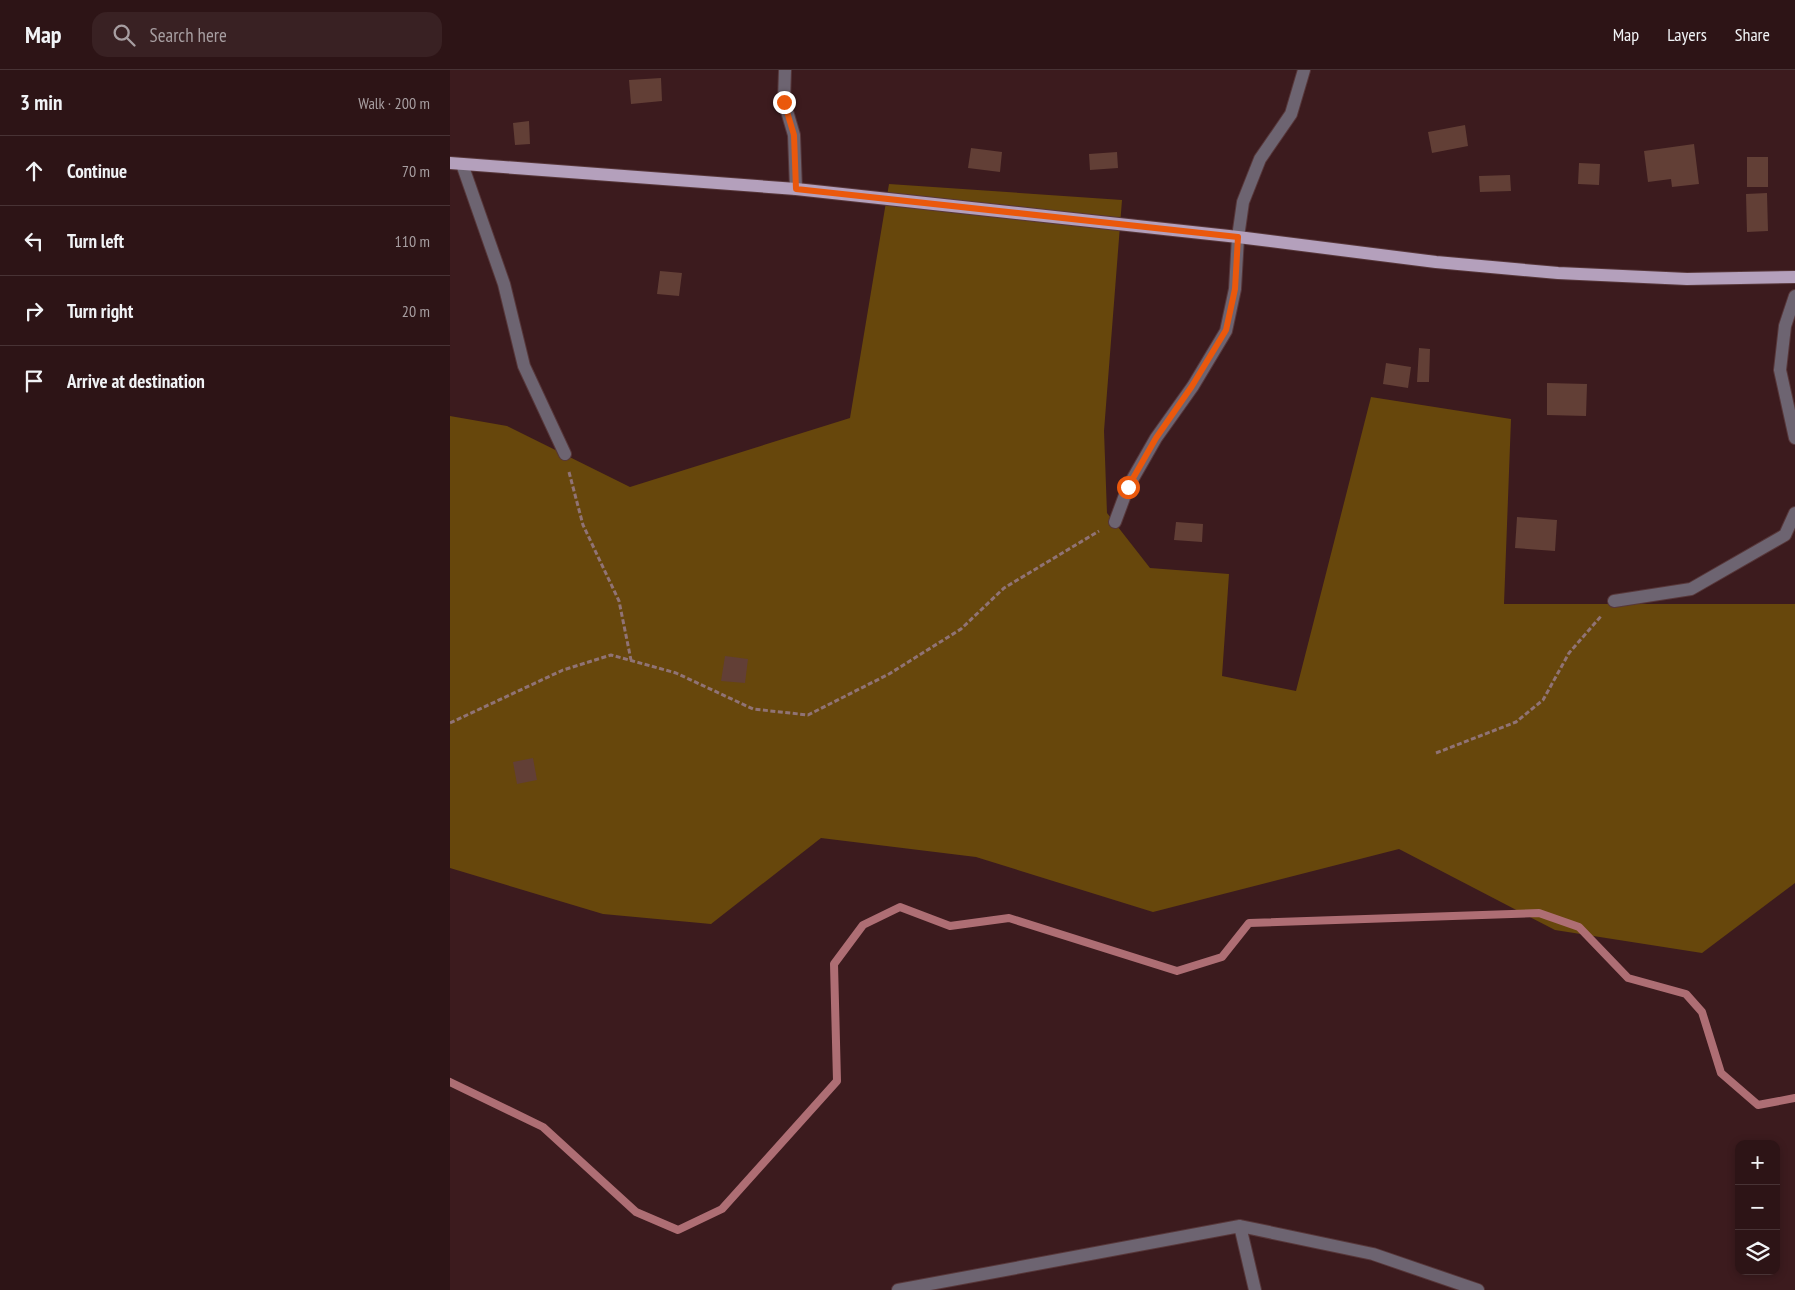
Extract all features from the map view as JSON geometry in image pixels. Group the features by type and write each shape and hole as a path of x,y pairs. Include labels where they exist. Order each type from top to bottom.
{"main road":[{"path":"456,164 796,189 1238,237 1436,262 1558,273 1686,278 1795,277"}],"street":[{"path":"785,70 784,102 794,135 796,189"},
{"path":"1114,522 1128,487 1156,438 1192,386 1226,330 1235,289 1238,237 1243,202 1260,159 1291,114 1304,70"},
{"path":"456,164 504,284 524,366 564,454"},
{"path":"1795,296 1785,326 1780,370 1795,438"},
{"path":"1614,601 1691,589 1785,535 1795,513"},
{"path":"1240,1226 1255,1290"},
{"path":"898,1290 1240,1226 1373,1254 1478,1290"}],"path":[{"path":"564,454 583,525 619,601 631,660"},
{"path":"450,723 563,670 611,655 676,673 753,709 808,716 889,674 961,630 1004,588 1114,522"},
{"path":"1436,753 1516,722 1543,700 1570,653 1614,601"}],"shaded area":[{"path":"889,184 1122,200 1104,431 1107,513 1150,568 1229,574 1222,676 1296,691 1371,397 1511,419 1504,604 1795,604 1795,883 1702,953 1555,930 1399,849 1153,912 976,857 821,838 711,924 603,914 450,868 450,416 507,426 630,487 850,418"}],"building":[{"path":"661,78 662,101 631,104 629,80"},
{"path":"529,121 530,144 515,145 513,123"},
{"path":"1465,125 1468,146 1432,153 1428,132"},
{"path":"1694,144 1699,184 1672,187 1671,179 1648,182 1644,151"},
{"path":"971,148 1002,152 1000,172 968,168"},
{"path":"1117,152 1118,168 1090,170 1089,154"},
{"path":"1747,157 1768,157 1768,187 1747,187"},
{"path":"1579,163 1600,164 1599,185 1578,184"},
{"path":"1510,175 1511,191 1480,192 1479,176"},
{"path":"1767,193 1768,231 1747,232 1746,194"},
{"path":"660,271 682,273 679,296 657,294"},
{"path":"1419,348 1430,349 1429,382 1417,382"},
{"path":"1386,363 1411,367 1408,388 1383,384"},
{"path":"1547,383 1587,384 1586,416 1547,415"},
{"path":"1517,517 1557,520 1555,551 1515,548"},
{"path":"1176,522 1203,524 1202,542 1174,540"},
{"path":"725,656 748,659 745,683 721,681"},
{"path":"533,758 537,780 517,784 513,762"}],"waterway":[{"path":"450,1082 543,1127 636,1212 678,1230 722,1209 837,1081 834,964 863,925 900,907 950,926 1009,918 1177,971 1222,957 1249,923 1539,913 1579,927 1628,978 1686,994 1702,1012 1721,1073 1758,1105 1795,1098"}],"route":[{"path":"784,102 794,135 796,189 1238,237 1235,289 1226,330 1192,386 1156,438 1128,487"}]}
